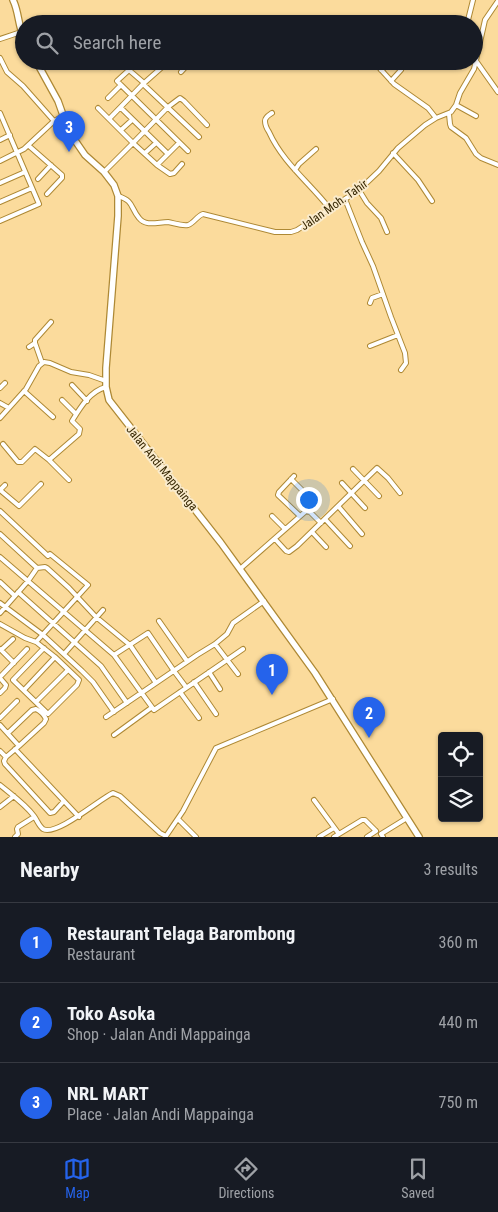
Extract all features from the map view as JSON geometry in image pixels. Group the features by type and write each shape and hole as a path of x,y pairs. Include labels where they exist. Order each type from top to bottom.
{"main road":[{"path":"13,0 18,15"},
{"path":"41,70 58,101 68,129 81,150 104,172 114,185 118,196"},
{"name":"Jalan Andi Mappainga","path":"118,196 106,384 108,396 115,408 190,502 264,601 315,673 419,837"}],"street":[{"path":"469,15 473,0"},
{"path":"483,27 484,22 498,1"},
{"path":"0,39 15,36"},
{"path":"0,58 7,72 23,86 54,121"},
{"path":"188,151 117,81 129,70 199,137"},
{"path":"109,119 159,70"},
{"path":"381,70 408,95 428,108 436,118"},
{"path":"391,81 401,70"},
{"path":"474,70 460,93 456,105 449,114 450,124 451,127 466,138 476,154 498,166"},
{"path":"483,70 498,92"},
{"path":"108,98 121,85"},
{"path":"104,172 178,99 182,99 207,125"},
{"path":"456,105 476,116"},
{"path":"98,108 145,154 170,174 174,173 182,164"},
{"path":"121,108 168,154"},
{"path":"0,113 39,204 0,221"},
{"path":"272,113 265,118 266,126 278,149 330,209"},
{"name":"Jalan Moh. Tahir","path":"118,196 129,202 141,220 150,224 168,222 187,225 203,214 263,229 283,232 297,230 359,190 393,154 425,125 436,118 449,114"},
{"path":"0,161 29,146 54,121 64,116"},
{"path":"121,130 132,120"},
{"path":"0,140 10,135"},
{"path":"145,154 156,143"},
{"path":"157,165 179,143"},
{"path":"29,146 62,175 48,194"},
{"path":"295,170 316,149"},
{"path":"393,154 418,180 432,201"},
{"path":"38,179 51,165"},
{"path":"0,183 25,172"},
{"path":"0,202 32,188"},
{"path":"359,190 367,203 381,218 387,232"},
{"path":"345,199 373,266 405,353 406,363 401,370"},
{"path":"370,303 372,298 383,294"},
{"path":"29,347 35,343 35,340 51,322"},
{"path":"370,346 398,335"},
{"path":"35,343 42,363"},
{"path":"0,418 24,391 42,363 48,362 68,371 89,375 106,384 87,401 72,421 80,430 79,433 49,460"},
{"path":"0,388 5,383"},
{"path":"72,385 87,401"},
{"path":"24,391 53,417"},
{"path":"62,400 76,414"},
{"path":"0,403 9,408"},
{"path":"3,444 19,462 22,462 35,449 69,480"},
{"path":"275,538 289,552 352,494 377,468 400,493"},
{"path":"353,469 379,496"},
{"path":"300,516 278,495 279,492 293,478 309,497"},
{"path":"342,483 365,508"},
{"path":"5,485 0,490 19,506 41,484"},
{"path":"338,506 362,534"},
{"path":"0,511 48,556 50,554 88,585 36,642"},
{"path":"240,569 306,511 321,523"},
{"path":"272,516 285,529"},
{"path":"325,519 350,546"},
{"path":"312,532 326,547"},
{"path":"0,534 37,568"},
{"path":"2,559 114,654 151,708"},
{"path":"0,613 37,568 45,567 69,588 96,617 130,645 156,683"},
{"path":"0,582 53,624 101,666 127,703"},
{"path":"106,717 215,644 227,634 232,623 264,601"},
{"path":"0,603 43,636 88,676 114,712"},
{"path":"64,654 103,610"},
{"path":"159,621 187,661"},
{"path":"0,624 36,642 44,648 55,657 79,680 48,714 13,680 44,648"},
{"path":"114,654 147,633 186,687"},
{"path":"13,639 1,650 14,662"},
{"path":"215,644 238,674"},
{"path":"0,693 6,685 0,678 27,649"},
{"path":"114,734 151,708 155,710 243,649"},
{"path":"24,690 55,657"},
{"path":"36,702 68,670"},
{"path":"209,672 220,689"},
{"path":"194,682 216,714"},
{"path":"180,692 199,718"},
{"path":"0,785 14,796 42,828 48,831 79,817 110,794 116,794 158,835 168,836 216,748 332,699"},
{"path":"0,718 17,701"},
{"path":"8,734 32,710 38,710 45,717 46,720 4,761 50,812 54,812 64,801"},
{"path":"0,725 17,748 79,817"},
{"path":"0,751 6,757"},
{"path":"0,807 14,796"},
{"path":"314,800 338,834"},
{"path":"15,837 18,834 18,827 34,817"},
{"path":"334,837 365,820 382,835 407,818"},
{"path":"178,819 196,837"},
{"path":"319,837 334,828"},
{"path":"367,837 376,831"}],"place":[{"name":"NRL MART","path":"69,152"},
{"name":"Restaurant Telaga Barombong","path":"272,695"},
{"name":"Toko Asoka","path":"369,738"}]}
